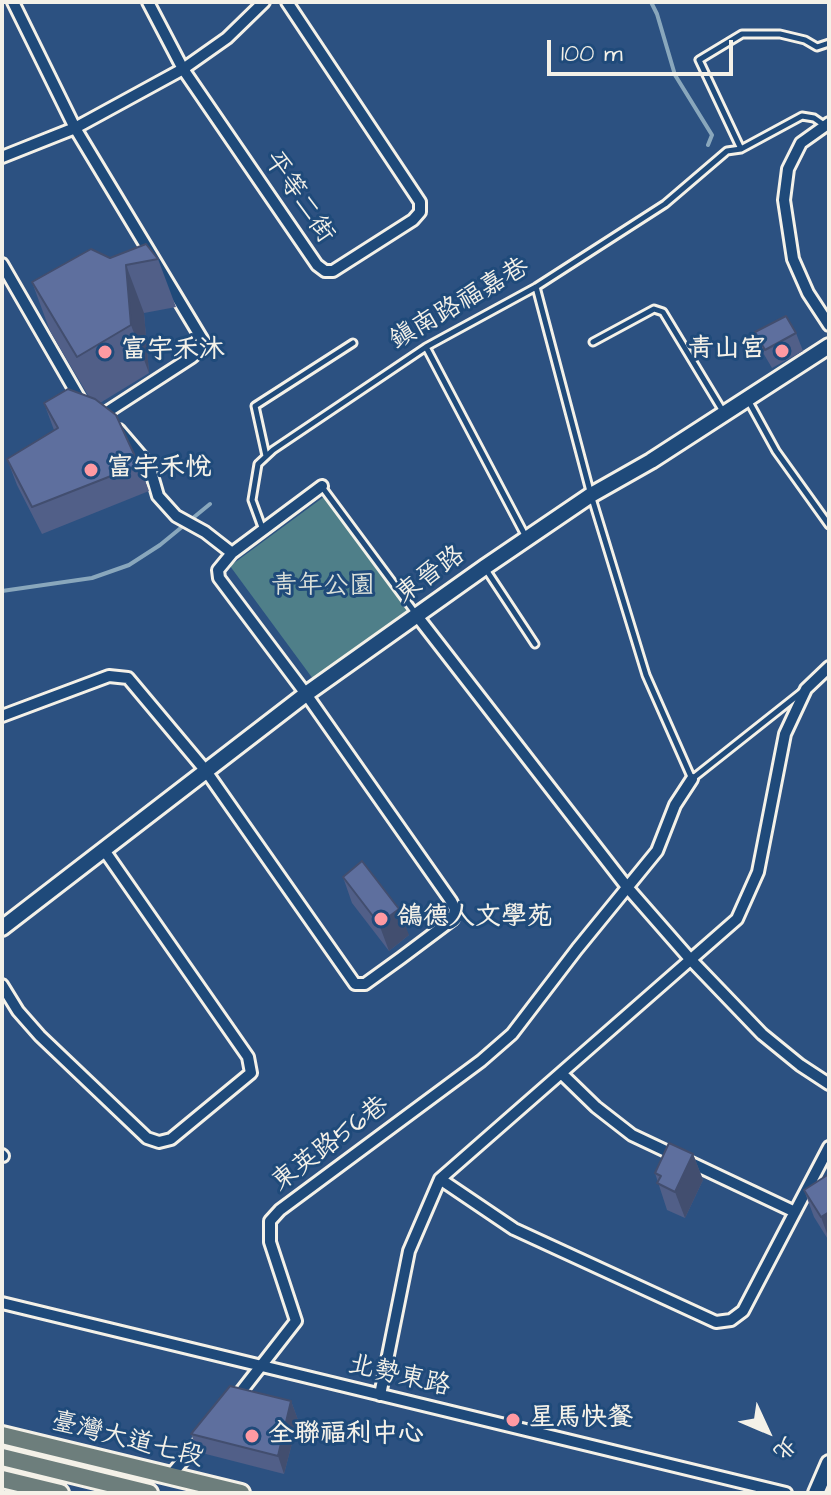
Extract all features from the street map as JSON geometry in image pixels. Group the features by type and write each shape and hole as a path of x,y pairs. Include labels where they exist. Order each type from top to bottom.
{"main road":[{"name":"臺灣大道七段","path":"2,1435 241,1493"},
{"name":"臺灣大道七段","path":"2,1457 149,1493"},
{"path":"2,1479 60,1493"}],"street":[{"path":"2,264 85,408 94,414 104,414 200,350 202,339 75,128 13,2"},
{"name":"平等二街","path":"148,2 183,69 317,265 325,271 333,271 413,220 420,212 420,202 287,2"},
{"path":"2,157 75,128 183,69 227,38 264,2"},
{"name":"鎮南路福嘉巷","path":"827,124 801,143 788,169 784,200 793,259 808,293 829,325"},
{"name":"東晉路","path":"2,928 306,694 485,567 591,495 651,461 829,346"},
{"path":"104,414 140,452 149,465 158,496 176,516 205,532 232,553"},
{"path":"2,716 109,676 128,678 206,771 355,984 365,984 453,919 455,909 306,694 219,578 218,570 232,553 322,486"},
{"path":"417,616 627,887 690,959 762,1034 829,1084"},
{"path":"380,1395 409,1251 440,1179 737,919 758,872 785,734 806,689 829,667"},
{"path":"627,887 657,851 675,805 692,779"},
{"path":"2,985 18,1011 40,1036 147,1138 159,1142 171,1139 251,1073 248,1057 104,850"},
{"name":"東英路56巷","path":"231,1404 296,1321 270,1242 270,1221 280,1210 481,1061 512,1034 627,887"},
{"path":"561,1073 596,1107 632,1135 795,1212"},
{"path":"440,1179 514,1229 716,1322 731,1320 743,1311 829,1147"},
{"name":"北勢東路","path":"2,1303 786,1493"},
{"path":"170,1476 210,1428"},
{"path":"816,1493 829,1463"}],"lane":[{"path":"741,149 699,60 742,34 780,34 805,40 817,47 829,43"},
{"name":"鎮南路福嘉巷","path":"266,457 426,347 536,287 665,204 727,151 741,149 802,116 827,124"},
{"path":"536,287 591,495 646,675 692,779 806,689"},
{"path":"593,342 654,309 663,312 724,414"},
{"path":"264,531 252,500 258,464 266,457 255,406 353,343"},
{"path":"426,347 527,539"},
{"path":"748,399 776,451 829,525"},
{"path":"322,486 417,616"},
{"path":"485,567 535,644"},
{"path":"795,1212 806,1205"}],"green space":[{"name":"青年公園","path":"329,493 415,610 316,683 230,566"}],"building":[{"path":"146,244 158,259 126,265 131,325 77,357 32,282 91,249 110,258"},
{"path":"786,316 796,333 765,350 755,332"},
{"name":"富宇禾悅","path":"68,389 95,399 116,415 139,465 32,507 7,459 58,428 44,403"},
{"path":"362,861 399,909 379,924 343,877"},
{"path":"669,1143 693,1154 675,1192 657,1183 661,1176 655,1173"},
{"path":"829,1174 829,1212 821,1217 804,1190"},
{"path":"230,1386 291,1401 278,1456 191,1434"}],"waterway":[{"path":"651,2 675,75 712,135 708,145"},
{"path":"2,591 92,578 129,565 160,545 210,504"}],"place":[{"name":"青山宮","path":"782,351"},
{"name":"富宇禾沐","path":"105,352"},
{"name":"富宇禾悅","path":"91,470"},
{"name":"鴿德人文學苑","path":"381,919"},
{"name":"星馬快餐","path":"513,1420"},
{"name":"全聯福利中心","path":"252,1436"}]}
